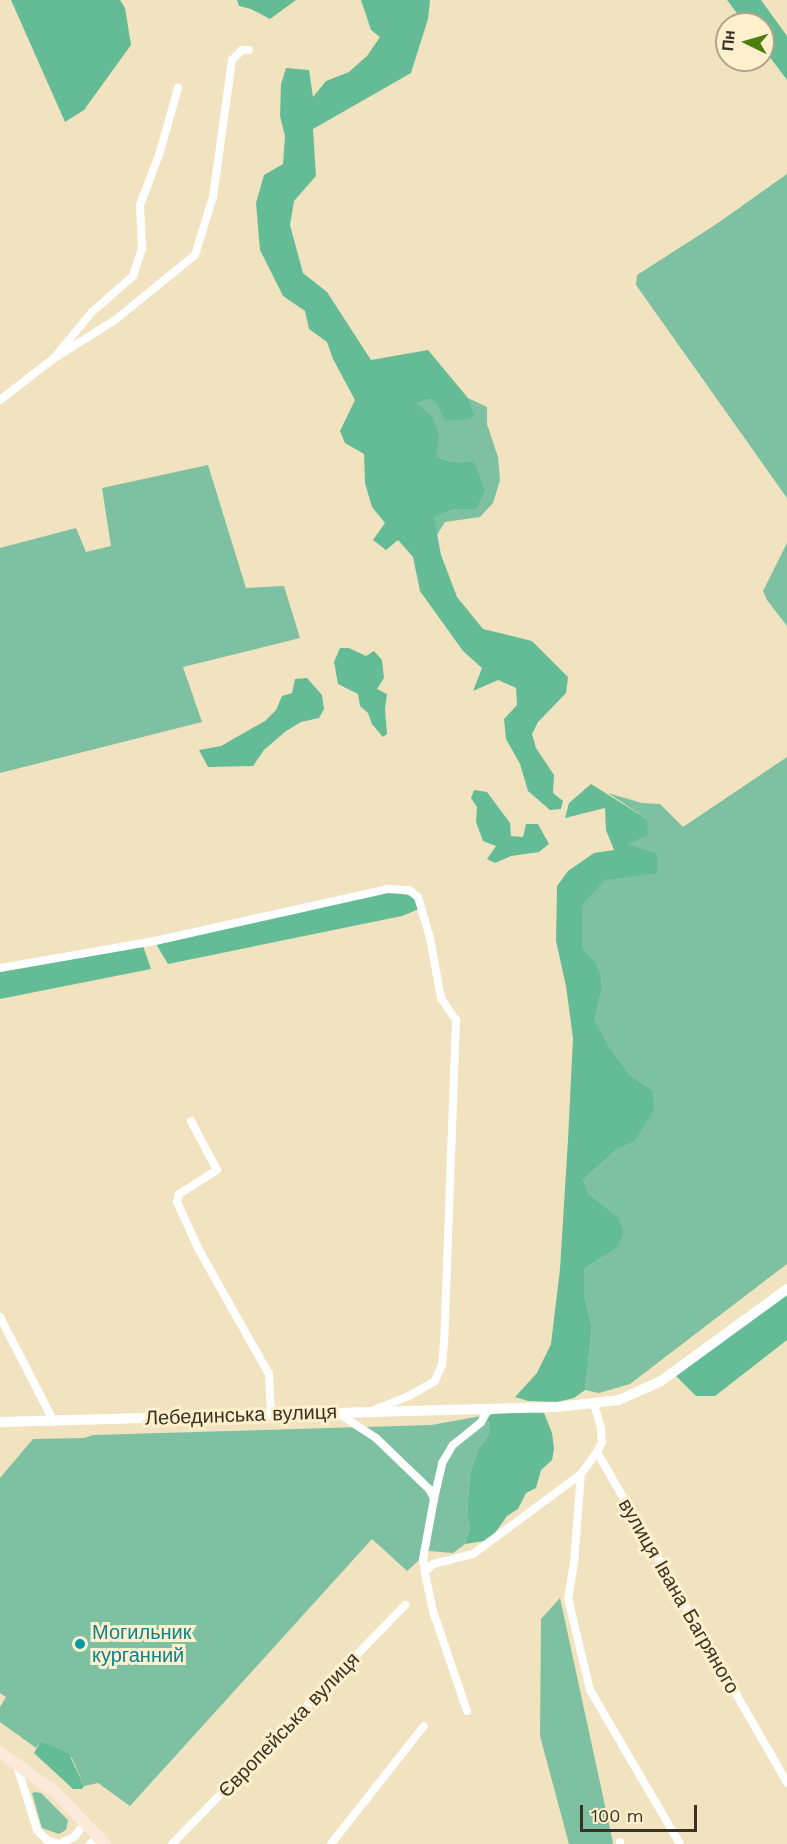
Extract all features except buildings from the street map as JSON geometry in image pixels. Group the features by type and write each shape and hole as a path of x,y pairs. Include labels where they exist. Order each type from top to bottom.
{"main road":[{"path":"0,1752 56,1793 85,1823 97,1842"}],"street":[{"path":"0,400 53,359 116,320 195,255 213,197 232,60 242,50 249,50"},
{"path":"53,359 92,312 133,276 142,248 140,205 159,155 178,88"},
{"path":"0,968 155,941 387,888 409,890 418,897 430,938 441,998 456,1020 442,1365 435,1381 409,1396 371,1411"},
{"path":"191,1121 218,1170 179,1194 177,1202 199,1251 268,1374 271,1415"},
{"name":"Лебединська вулиця","path":"0,1422 594,1404 629,1397 661,1381 787,1289"},
{"path":"0,1317 54,1422"},
{"path":"425,1572 433,1564 473,1554 581,1474 602,1442 594,1404"},
{"path":"467,1711 433,1611 423,1559 442,1463 453,1445 481,1422 489,1408"},
{"path":"336,1412 376,1438 430,1491 434,1499"},
{"name":"вулиця Івана Багряного","path":"597,1452 787,1783"},
{"path":"581,1474 568,1598 590,1690 680,1844"},
{"name":"Європейська вулиця","path":"172,1844 405,1605"},
{"path":"331,1844 424,1726"},
{"path":"16,1763 37,1830 47,1840 59,1844 74,1837 85,1823"}],"green space":[{"path":"11,0 120,0 125,8 131,45 84,110 65,122"},
{"path":"237,0 296,0 270,19 251,9 239,6"},
{"path":"361,0 430,0 428,19 411,73 313,129 316,176 294,201 290,225 303,273 327,292 371,360 428,350 468,398 475,415 469,419 445,421 437,404 430,399 417,403 433,418 439,435 436,457 453,462 474,461 485,491 476,509 455,509 434,517 441,555 457,597 483,629 532,641 568,677 566,693 538,722 532,734 536,748 554,775 553,793 563,801 561,809 550,810 528,791 520,764 506,739 504,719 517,705 516,688 498,680 473,691 482,668 463,651 420,591 413,557 398,540 386,550 373,540 385,523 372,507 365,483 364,454 345,443 340,431 355,400 333,359 327,342 309,329 305,311 283,296 260,250 256,203 264,175 283,164 285,136 280,116 281,84 286,68 309,70 313,97 326,81 349,72 367,56 380,37 371,30"},
{"path":"727,0 761,0 770,12 736,12"},
{"path":"775,19 787,36 787,80 775,64"},
{"path":"787,174 787,498 636,285 637,275 718,223"},
{"path":"468,398 487,407 487,424 498,457 500,480 493,503 480,517 445,522 437,535 433,517 455,509 476,509 474,461 453,462 436,457 417,403 430,399 437,404 475,415"},
{"path":"208,465 246,588 284,586 300,638 183,667 202,722 0,773 0,548 76,528 86,552 111,546 102,488"},
{"path":"787,543 787,626 763,591"},
{"path":"340,648 349,648 366,656 374,651 382,660 384,678 377,689 387,694 385,709 387,734 383,737 372,724 368,713 360,706 358,694 338,684 334,662"},
{"path":"307,678 322,695 324,709 319,718 301,722 286,731 264,750 253,766 208,767 199,750 221,746 265,721 276,710 282,696 292,693 295,679"},
{"path":"787,757 787,1264 630,1384 599,1393 585,1390 592,1327 584,1294 584,1269 611,1252 618,1217 589,1194 583,1180 616,1150 634,1142 652,1090 630,1075 609,1046 595,1020 602,987 601,975 596,963 582,947 582,904 605,880 628,875 626,844 647,819 608,793 642,803 660,804 683,827"},
{"path":"591,784 647,819 648,835 627,844 657,854 657,873 605,880 582,905 582,947 596,963 601,975 602,987 595,1020 609,1046 630,1075 652,1090 654,1110 634,1142 616,1150 583,1180 589,1194 618,1217 623,1232 619,1244 611,1252 584,1269 584,1294 592,1327 585,1390 574,1398 557,1402 528,1401 515,1397 537,1373 551,1344 560,1269 568,1140 573,1038 566,986 556,941 557,886 568,871 594,853 614,850 606,830 605,808 565,818 569,803"},
{"path":"474,790 487,792 510,823 511,836 523,837 526,824 538,824 549,844 539,852 511,856 495,863 487,859 496,846 483,841 476,822 477,807 471,798"},
{"path":"387,891 413,896 419,909 402,916 168,964 156,944"},
{"path":"142,943 151,969 0,999 0,968"},
{"path":"787,1289 787,1340 715,1396 696,1396 673,1373"},
{"path":"515,1411 544,1413 552,1433 554,1449 552,1460 541,1470 536,1488 526,1493 518,1509 507,1516 495,1533 484,1541 465,1544 470,1528 467,1514 470,1473 478,1450 490,1432 487,1415"},
{"path":"487,1415 490,1432 478,1450 470,1473 467,1513 470,1528 465,1544 453,1553 429,1551 407,1571 372,1539 130,1806 98,1783 84,1786 72,1758 41,1741 36,1748 0,1722 0,1707 6,1697 0,1693 0,1478 33,1439 84,1438 93,1435 431,1425"},
{"path":"560,1598 613,1844 569,1844 540,1736 541,1619"},
{"path":"41,1741 69,1754 84,1786 82,1789 73,1789 34,1753"},
{"path":"32,1793 41,1793 68,1820 66,1830 59,1834 42,1828"}],"place":[{"name":"Могильник курганний","path":"80,1644"}]}
